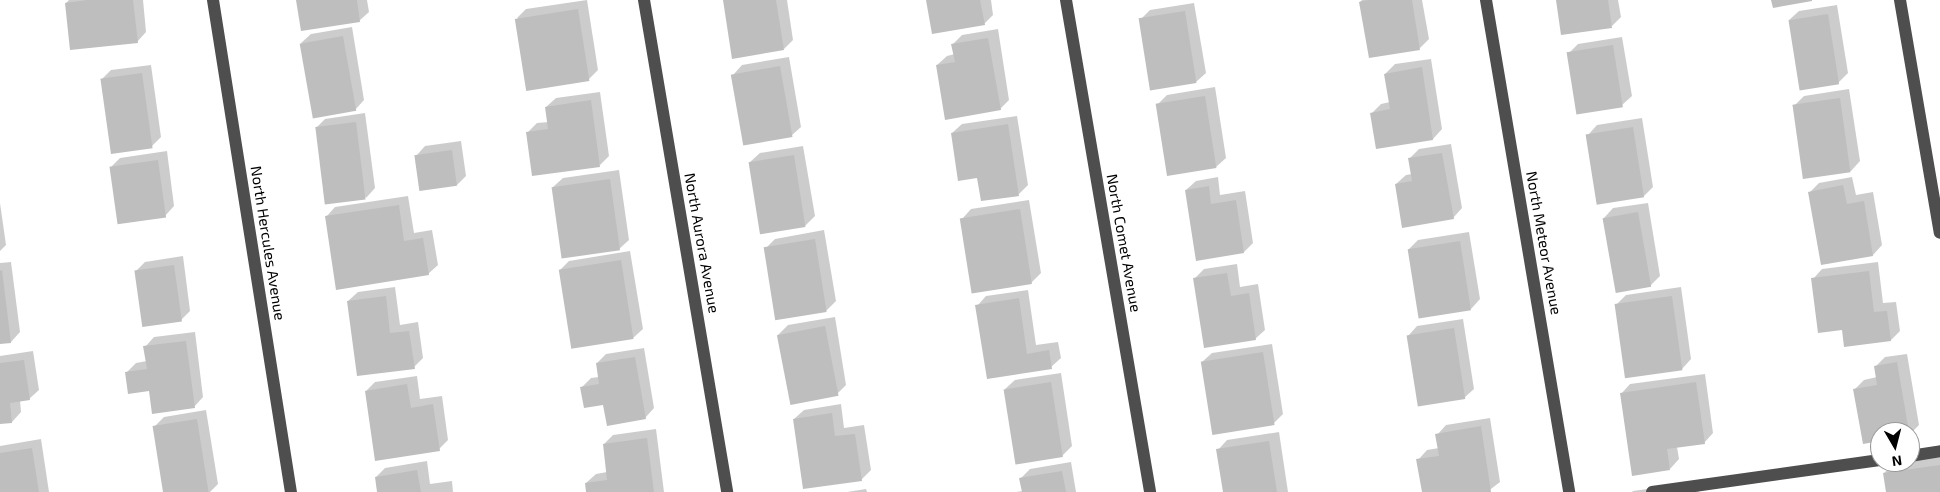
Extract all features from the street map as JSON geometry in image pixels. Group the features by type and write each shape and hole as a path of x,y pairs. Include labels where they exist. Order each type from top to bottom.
{"street":[{"name":"North Hercules Avenue","path":"213,0 291,492"},
{"name":"North Aurora Avenue","path":"644,0 727,492"},
{"name":"North Comet Avenue","path":"1066,0 1150,492"},
{"name":"North Meteor Avenue","path":"1486,0 1570,492"},
{"path":"1900,0 1940,233"},
{"path":"1920,455 1940,452"},
{"path":"1652,492 1870,461"}],"building":[{"path":"87,0 133,0 138,43 70,50 65,3"},
{"path":"296,0 357,0 360,22 301,31"},
{"path":"723,0 776,0 784,50 732,59"},
{"path":"926,0 980,0 985,25 932,34"},
{"path":"1368,0 1412,0 1420,50 1369,58 1359,2"},
{"path":"1556,0 1608,0 1612,28 1561,35"},
{"path":"1771,0 1812,0 1812,1 1773,8"},
{"path":"578,9 589,81 526,91 515,19"},
{"path":"1185,11 1196,83 1150,90 1139,18"},
{"path":"1828,14 1839,84 1800,90 1788,20"},
{"path":"343,36 356,111 313,118 300,44"},
{"path":"988,38 1001,110 945,120 936,65 955,62 951,44"},
{"path":"1613,45 1623,107 1576,115 1567,52"},
{"path":"780,66 793,137 743,146 731,75"},
{"path":"1422,67 1433,140 1376,149 1370,113 1390,109 1384,74"},
{"path":"142,73 153,148 111,154 100,79"},
{"path":"1205,96 1216,168 1167,176 1156,104"},
{"path":"1840,98 1850,172 1803,179 1792,105"},
{"path":"591,100 600,167 532,176 526,132 548,129 545,107"},
{"path":"356,122 366,199 325,204 315,127"},
{"path":"1008,124 1019,196 981,201 977,178 958,181 951,133"},
{"path":"1633,127 1644,197 1597,205 1586,135"},
{"path":"452,150 457,186 419,191 414,155"},
{"path":"1442,153 1454,219 1402,228 1395,184 1412,181 1408,158"},
{"path":"794,155 805,227 760,234 749,162"},
{"path":"158,160 166,217 118,224 109,167"},
{"path":"610,179 620,250 562,259 552,187"},
{"path":"1843,185 1847,204 1864,201 1873,256 1821,265 1808,192"},
{"path":"1209,186 1211,204 1236,200 1244,253 1196,261 1185,190"},
{"path":"399,205 404,241 423,238 429,275 336,290 325,216"},
{"path":"1020,209 1032,284 972,294 960,219"},
{"path":"1638,212 1651,287 1616,293 1603,218"},
{"path":"815,239 827,312 775,320 764,247"},
{"path":"1460,241 1471,310 1419,318 1408,249"},
{"path":"621,260 634,339 571,349 559,270"},
{"path":"174,265 182,321 142,327 134,271"},
{"path":"2,270 11,343 0,344 0,271"},
{"path":"1869,271 1874,312 1887,311 1891,341 1844,347 1842,330 1818,333 1811,278"},
{"path":"1227,273 1231,296 1249,293 1256,340 1204,348 1193,278"},
{"path":"386,296 390,333 409,331 415,369 357,376 347,301"},
{"path":"1672,296 1682,370 1625,378 1615,304"},
{"path":"1019,298 1027,354 1049,350 1052,369 987,379 975,305"},
{"path":"825,326 839,396 790,405 777,335"},
{"path":"1454,328 1465,399 1418,407 1407,336"},
{"path":"186,341 195,408 152,414 149,391 128,394 125,372 147,369 143,346"},
{"path":"1263,352 1275,425 1212,435 1201,362"},
{"path":"635,357 646,419 607,426 603,405 584,408 580,387 599,384 596,363"},
{"path":"24,360 30,400 10,403 12,423 0,424 0,363"},
{"path":"1897,362 1907,422 1870,422 1870,443 1863,444 1853,389 1877,385 1874,366"},
{"path":"1051,382 1063,457 1015,465 1004,390"},
{"path":"1696,382 1705,444 1667,449 1670,470 1632,476 1620,393"},
{"path":"407,384 411,408 433,404 440,451 375,461 365,391"},
{"path":"832,413 835,436 855,434 862,481 803,489 793,419"},
{"path":"197,419 209,492 163,492 153,426"},
{"path":"1481,426 1491,492 1422,492 1416,459 1439,456 1435,434"},
{"path":"647,438 654,492 586,492 585,483 607,480 603,444"},
{"path":"1269,441 1277,492 1223,492 1216,449"},
{"path":"32,448 39,492 0,492 0,453"},
{"path":"1940,465 1940,492 1886,492 1883,473 1920,472 1920,468"},
{"path":"417,470 421,492 377,492 375,477"},
{"path":"1062,471 1066,492 1022,492 1019,478"}]}
